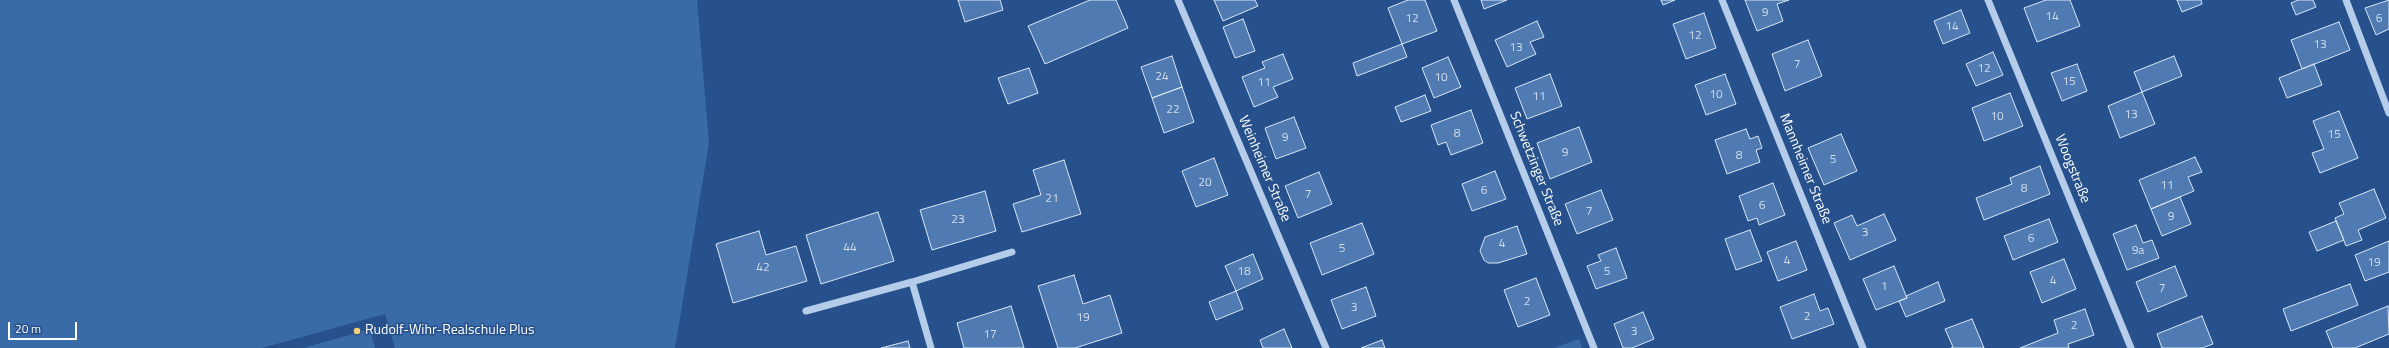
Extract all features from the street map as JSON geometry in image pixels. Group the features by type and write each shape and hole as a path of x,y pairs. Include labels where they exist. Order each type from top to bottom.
{"street":[{"name":"Weinheimer Straße","path":"1178,0 1326,348"},
{"name":"Schwetzinger Straße","path":"1454,0 1594,348"},
{"name":"Mannheimer Straße","path":"1722,0 1863,348"},
{"name":"Woogstraße","path":"1988,0 2131,348"},
{"path":"2346,0 2389,113"},
{"path":"806,312 1012,252"},
{"path":"912,282 931,348"}],"shaded area":[{"path":"0,0 697,0 709,143 675,348 395,348 385,314 262,348 0,348"},
{"path":"370,329 375,348 303,348"},
{"path":"1579,339 1582,348 1554,348"}],"building":[{"path":"958,0 1000,0 1003,10 965,22"},
{"path":"1090,0 1116,0 1128,28 1045,64 1028,26"},
{"path":"1214,0 1255,0 1258,6 1223,21"},
{"path":"1408,0 1425,0 1437,31 1402,44 1388,8"},
{"path":"1481,0 1507,0 1484,9"},
{"path":"1661,0 1675,0 1663,5"},
{"path":"1745,0 1789,0 1777,4 1783,21 1757,31"},
{"path":"2046,0 2070,0 2080,26 2037,42 2024,8"},
{"path":"2177,0 2201,0 2202,4 2182,12"},
{"path":"2298,0 2313,0 2316,7 2296,15 2291,3"},
{"path":"2389,0 2389,29 2376,35 2365,8"},
{"path":"1961,10 1970,33 1943,44 1934,21"},
{"path":"1704,13 1716,48 1686,59 1673,24"},
{"path":"1243,19 1255,51 1235,58 1223,27"},
{"path":"1537,21 1544,37 1530,42 1536,54 1507,67 1495,40"},
{"path":"2339,22 2350,50 2302,69 2291,40"},
{"path":"1808,40 1822,76 1785,91 1772,54"},
{"path":"1402,44 1407,57 1357,76 1353,63"},
{"path":"1993,52 2003,75 1976,86 1966,64"},
{"path":"1283,54 1293,79 1273,87 1278,97 1254,107 1242,77 1265,68 1262,62"},
{"path":"1172,56 1182,87 1152,98 1141,67"},
{"path":"2174,56 2182,76 2142,92 2134,72"},
{"path":"1448,57 1461,87 1434,98 1422,68"},
{"path":"2077,64 2087,91 2062,101 2051,73"},
{"path":"2314,64 2322,85 2287,98 2279,78"},
{"path":"1029,68 1038,93 1008,104 998,78"},
{"path":"1550,74 1562,106 1527,119 1515,88"},
{"path":"1725,74 1736,104 1706,115 1695,85"},
{"path":"1182,87 1194,122 1164,133 1152,98"},
{"path":"2142,92 2155,124 2120,138 2108,106"},
{"path":"2010,93 2023,126 1984,141 1972,108"},
{"path":"1425,95 1431,111 1401,122 1395,107"},
{"path":"1471,110 1483,143 1451,155 1446,142 1438,145 1431,125"},
{"path":"2339,111 2358,158 2320,173 2312,153 2324,149 2313,121"},
{"path":"1294,117 1306,148 1276,159 1265,128"},
{"path":"1579,127 1592,162 1550,179 1537,143"},
{"path":"1746,129 1750,139 1758,136 1762,148 1756,150 1760,162 1727,174 1715,140"},
{"path":"1841,134 1857,171 1824,185 1808,148"},
{"path":"2195,157 2202,172 2188,177 2194,191 2151,209 2139,180"},
{"path":"1214,158 1228,195 1196,207 1182,171"},
{"path":"1064,160 1081,214 1022,232 1013,204 1041,195 1033,170"},
{"path":"2040,166 2050,194 1984,220 1976,198 2012,184 2010,178"},
{"path":"1495,171 1506,199 1472,211 1462,184"},
{"path":"1319,172 1332,204 1298,218 1285,186"},
{"path":"1773,183 1785,215 1759,225 1757,218 1748,221 1739,196"},
{"path":"2374,189 2386,218 2358,230 2362,240 2346,246 2335,218 2344,214 2339,203"},
{"path":"1601,190 1613,220 1577,234 1565,204"},
{"path":"985,191 996,231 932,250 920,210"},
{"path":"2180,197 2191,224 2162,236 2151,209"},
{"path":"878,212 894,261 821,284 806,235"},
{"path":"1884,214 1896,240 1850,260 1834,223 1852,215 1857,226"},
{"path":"2049,219 2058,242 2013,260 2004,236"},
{"path":"2336,221 2344,240 2317,251 2309,232"},
{"path":"1362,223 1374,254 1322,275 1310,243"},
{"path":"2136,225 2143,243 2152,240 2159,258 2127,270 2113,234"},
{"path":"1517,226 1527,254 1498,263 1488,263 1484,260 1480,251 1485,237"},
{"path":"1750,230 1762,261 1736,270 1725,239"},
{"path":"759,231 766,255 796,246 807,281 733,303 716,244"},
{"path":"1796,241 1807,270 1778,281 1767,252"},
{"path":"2389,241 2389,272 2365,281 2355,255"},
{"path":"1616,248 1627,278 1596,289 1587,266 1601,261 1598,255"},
{"path":"1253,254 1263,279 1236,291 1225,266"},
{"path":"2064,259 2076,289 2042,303 2030,272"},
{"path":"1894,266 1907,298 1876,310 1863,279"},
{"path":"2175,266 2187,296 2148,312 2136,282"},
{"path":"1074,275 1083,304 1110,295 1122,333 1075,348 1058,348 1038,286"},
{"path":"1536,278 1550,315 1518,327 1504,290"},
{"path":"1938,282 1945,301 1906,317 1899,301 1907,298 1906,296"},
{"path":"2350,284 2358,305 2291,331 2283,309"},
{"path":"1366,287 1376,316 1342,329 1331,300"},
{"path":"1236,291 1243,309 1216,320 1209,302"},
{"path":"1814,294 1820,311 1828,308 1834,324 1792,339 1780,307"},
{"path":"1011,306 1024,348 964,348 957,323"},
{"path":"2388,306 2389,334 2355,348 2333,348 2326,331"},
{"path":"2085,309 2094,335 2068,344 2069,348 2020,348 2058,333 2054,320"},
{"path":"1643,312 1654,339 1632,348 1623,348 1614,324"},
{"path":"2202,316 2213,344 2202,348 2162,348 2157,334"},
{"path":"1972,319 1984,348 1951,348 1953,347 1945,329"},
{"path":"1284,329 1292,348 1263,348 1260,340"},
{"path":"1382,340 1385,348 1361,348"},
{"path":"908,341 910,348 881,348"}],"place":[{"name":"Rudolf-Wihr-Realschule Plus","path":"357,331"}]}
